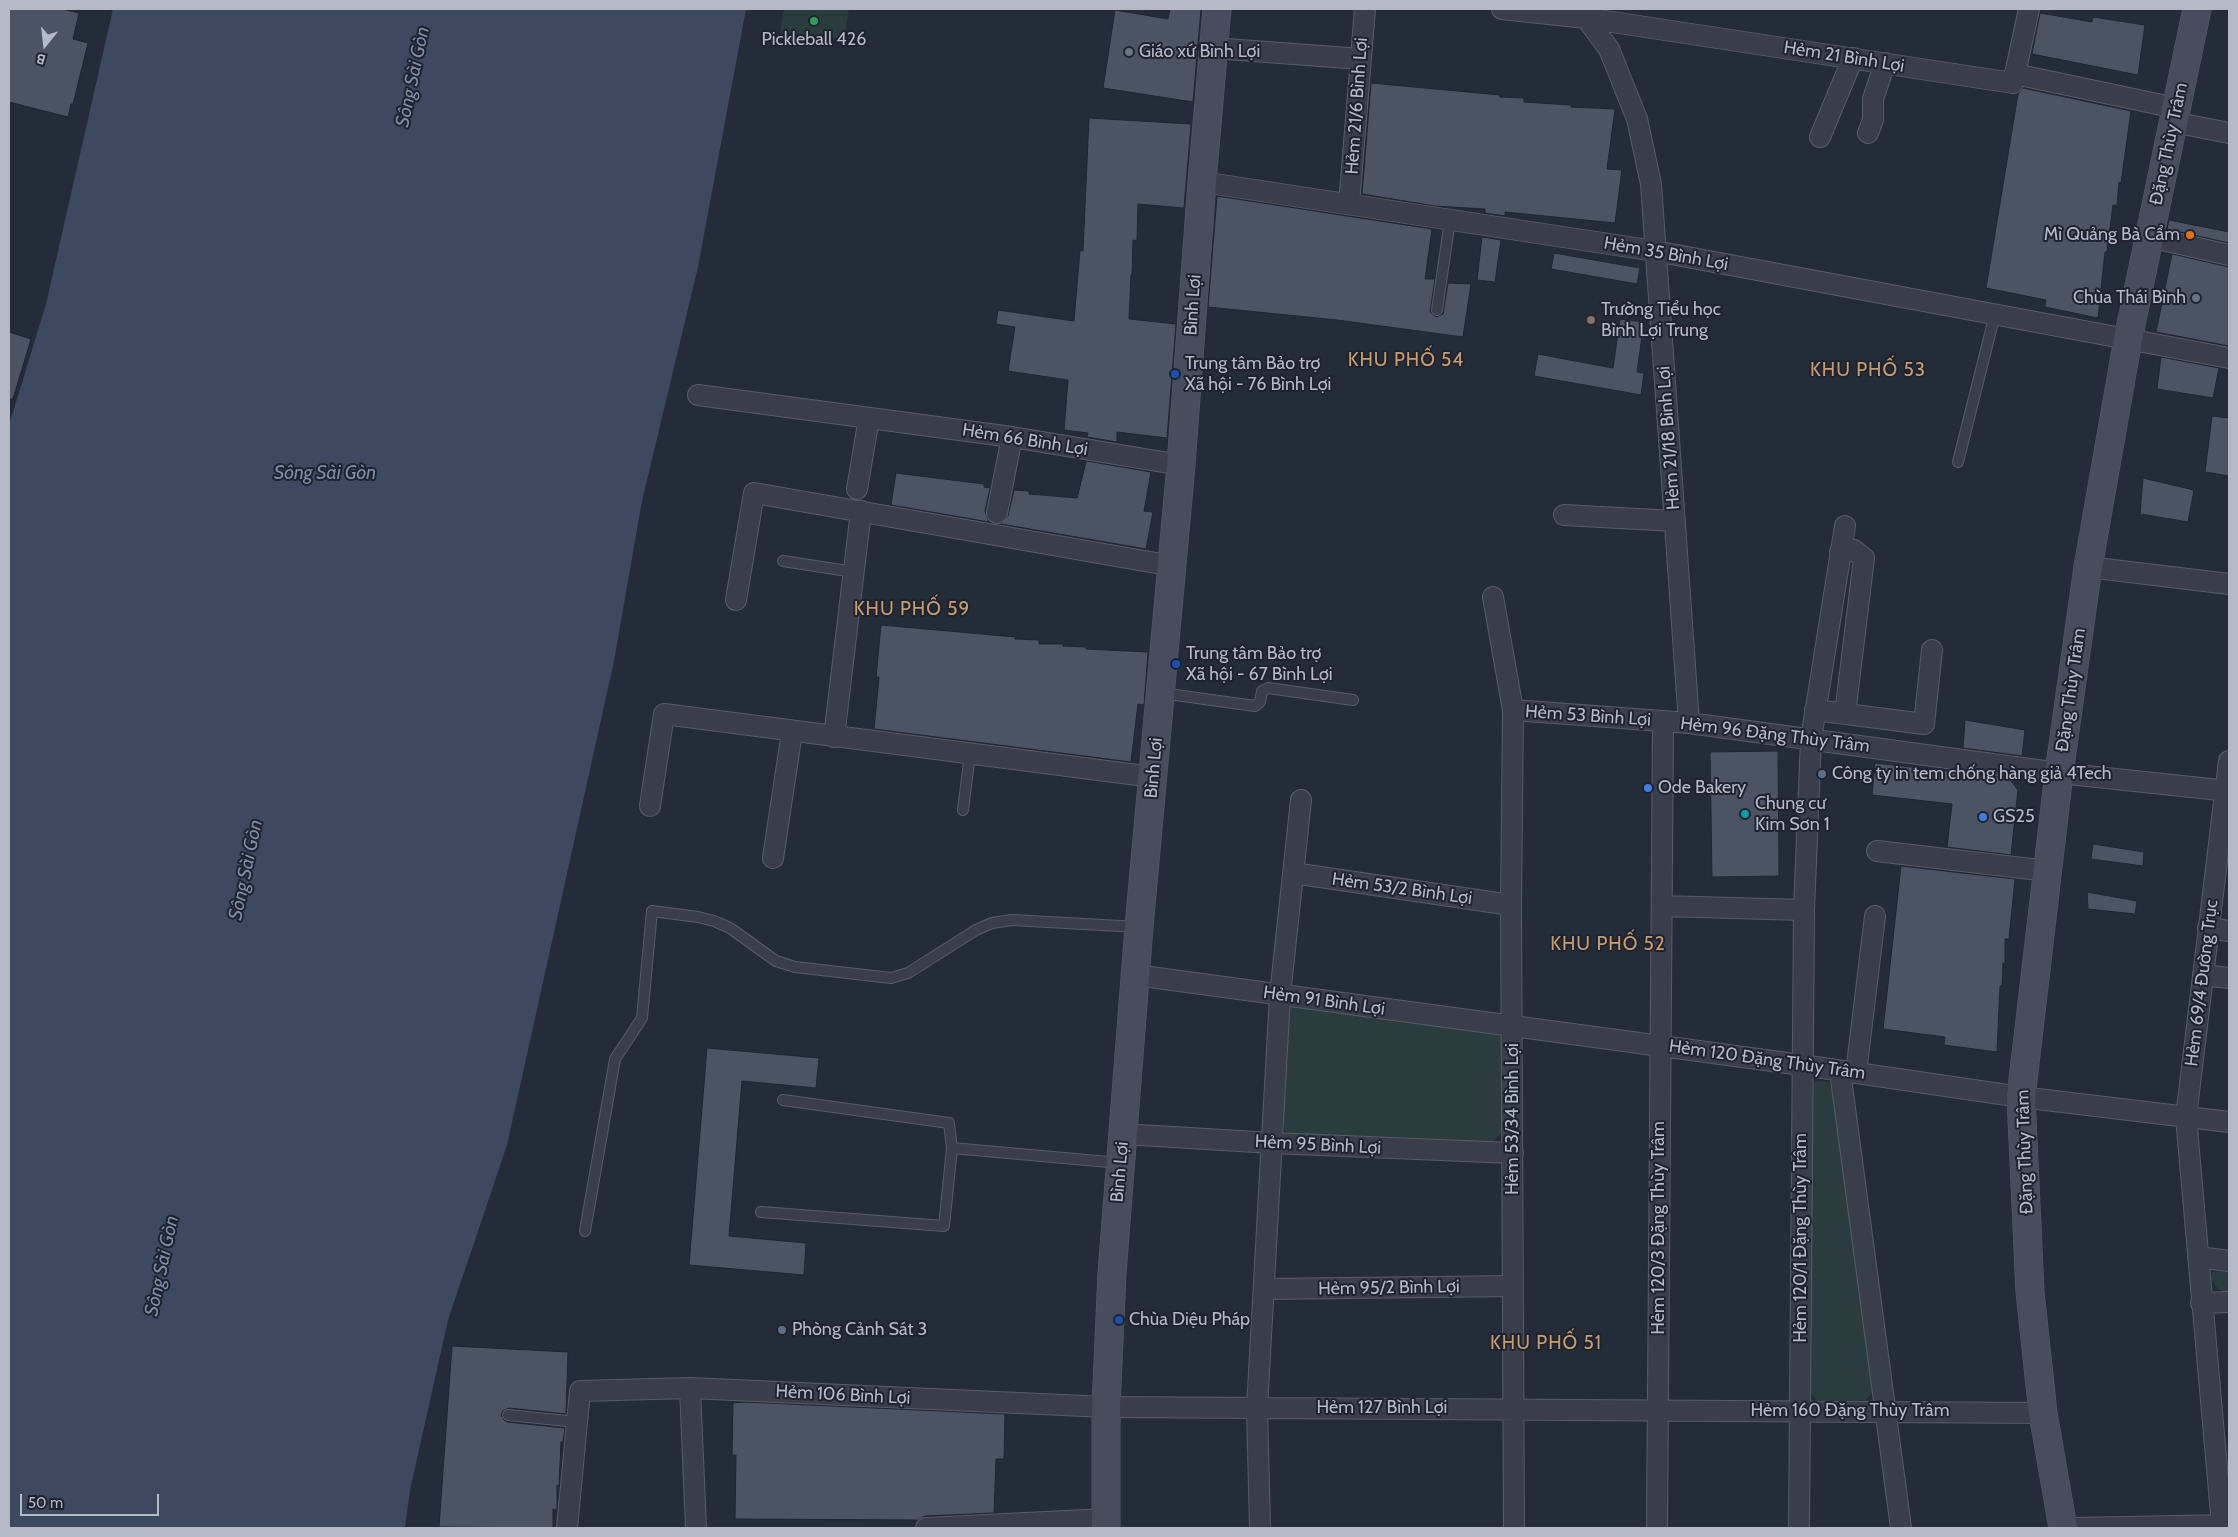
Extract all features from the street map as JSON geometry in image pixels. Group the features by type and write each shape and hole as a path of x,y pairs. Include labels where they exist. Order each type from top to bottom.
{"main road":[{"name":"Bình Lợi","path":"1106,1523 1106,1407 1112,1274 1139,927 1173,566 1217,9"},
{"name":"Đặng Thùy Trâm","path":"2063,1528 2043,1412 2030,1292 2021,1097 2059,773 2088,568 2128,339 2197,9"}],"street":[{"name":"Hẻm 21/6 Bình Lợi","path":"1349,204 1365,9"},
{"name":"Hẻm 21 Bình Lợi","path":"1502,9 1586,13 2014,83 2015,74"},
{"path":"2029,9 2015,74 2175,115 2229,133"},
{"name":"Hẻm 21/18 Bình Lợi","path":"1586,13 1609,49 1637,119 1651,184 1689,723"},
{"path":"1213,48 1361,59"},
{"path":"1820,137 1853,58"},
{"path":"1868,133 1873,120 1873,99 1885,63"},
{"name":"Hẻm 35 Bình Lợi","path":"1202,182 1655,250 2229,358"},
{"path":"2150,238 2229,255"},
{"name":"Hẻm 66 Bình Lợi","path":"698,395 1012,437 1181,465"},
{"path":"857,489 869,418"},
{"path":"998,513 1012,437"},
{"path":"736,600 754,493 1173,566"},
{"path":"834,737 860,511"},
{"path":"1564,515 1675,521"},
{"name":"Hẻm 120/1 Đặng Thùy Trâm","path":"1799,1528 1804,910 1815,710 1845,526"},
{"path":"1840,552 1854,550 1864,558 1845,714"},
{"path":"2088,568 2229,584"},
{"name":"Hẻm 53/34 Bình Lợi","path":"1493,597 1513,710 1511,905 1514,1528"},
{"path":"1815,710 1924,724 1932,650"},
{"name":"Hẻm 53 Bình Lợi","path":"1513,710 1663,722"},
{"path":"650,806 664,714 1153,777"},
{"name":"Hẻm 96 Đặng Thùy Trâm","path":"1660,1045 1663,722 1689,723 2059,773 2227,791"},
{"path":"773,858 792,732"},
{"name":"Hẻm 69/4 Đường Trục","path":"2225,1525 2221,1411 2201,1303 2186,1117 2208,928 2227,791 2229,761"},
{"path":"1260,1528 1257,1408 1280,995 1301,800"},
{"path":"1877,851 2048,871"},
{"name":"Hẻm 53/2 Bình Lợi","path":"1293,873 1511,905"},
{"path":"1662,906 1804,910"},
{"path":"1875,916 1848,1072 1885,1412 1901,1528"},
{"path":"2208,928 2229,931"},
{"name":"Hẻm 91 Bình Lợi","path":"1135,975 1512,1026"},
{"path":"2203,975 2229,978"},
{"name":"Hẻm 120 Đặng Thùy Trâm","path":"1512,1026 1660,1045 2021,1097 2229,1122"},
{"name":"Hẻm 120/3 Đặng Thùy Trâm","path":"1656,1528 1660,1045"},
{"name":"Hẻm 95 Bình Lợi","path":"1123,1134 1272,1143 1513,1153"},
{"path":"2198,1257 2229,1261"},
{"name":"Hẻm 95/2 Bình Lợi","path":"1264,1289 1513,1286"},
{"path":"2201,1303 2229,1302"},
{"path":"690,1388 696,1528"},
{"name":"Hẻm 106 Bình Lợi","path":"577,1422 580,1390 690,1388 1106,1407"},
{"name":"Hẻm 127 Bình Lợi","path":"1106,1407 1658,1410"},
{"name":"Hẻm 160 Đặng Thùy Trâm","path":"1658,1410 2043,1412"},
{"path":"567,1528 577,1422"},
{"path":"926,1528 1106,1523"},
{"path":"2072,1528 2225,1525"}],"lane":[{"path":"1437,310 1450,220"},
{"path":"1958,462 1995,314"},
{"path":"783,561 854,572"},
{"path":"1160,693 1255,706 1260,702 1262,690 1268,688 1353,700"},
{"path":"963,810 970,754"},
{"path":"585,1232 615,1059 642,1018 652,911 714,921 730,928 776,961 795,967 891,978 908,973 976,930 992,923 1012,920 1139,927"},
{"path":"761,1212 944,1226 952,1148 949,1123 783,1100"},
{"path":"952,1148 1121,1163"},
{"path":"508,1415 577,1422"}],"shaded area":[{"name":"Pickleball 426","path":"784,9 849,9 844,39 780,33"},
{"path":"1296,1005 1496,1031 1504,1037 1503,1131 1494,1141 1287,1133 1282,1126 1288,1009"},
{"path":"1815,1081 1829,1082 1835,1092 1873,1391 1866,1400 1816,1400 1809,1391 1812,1090"},
{"path":"2212,1272 2229,1272 2229,1293 2218,1289 2211,1279"}],"water":[{"name":"Sông Sài Gòn","path":"113,9 746,9 698,267 642,501 614,661 507,1145 448,1320 410,1490 405,1528 9,1528 9,425 46,304"}],"building":[{"path":"9,9 62,9 79,13 73,39 88,43 68,117 9,102"},
{"path":"1170,9 1201,9 1193,102 1103,88 1115,10 1168,19"},
{"path":"2040,13 2092,22 2093,17 2145,25 2138,75 2032,54"},
{"path":"1371,83 1500,95 1500,97 1524,98 1524,102 1615,109 1607,169 1622,170 1615,223 1505,212 1505,216 1485,213 1485,209 1435,206 1362,194"},
{"path":"2023,88 2131,111 2121,183 2119,182 2117,206 2113,205 2107,252 2105,252 2098,318 2045,307 2046,300 1986,288 2018,94"},
{"path":"1089,118 1191,124 1184,208 1138,204 1137,241 1133,240 1129,319 1176,324 1167,438 1117,432 1117,442 1087,437 1088,433 1064,430 1068,380 1008,371 1015,327 996,324 998,310 1074,321 1080,250 1083,251"},
{"path":"1217,196 1432,229 1425,279 1435,279 1430,312 1436,317 1443,314 1448,283 1471,284 1463,337 1337,320 1208,307"},
{"path":"2169,220 2229,232 2229,243 2167,229"},
{"path":"1482,237 1501,240 1495,282 1477,280"},
{"path":"1554,253 1640,268 1637,284 1551,269"},
{"name":"Chùa Thái Bình","path":"2172,254 2229,267 2229,346 2156,332"},
{"path":"1620,319 1644,322 1637,372 1644,373 1641,395 1534,376 1538,354 1613,368"},
{"path":"9,332 31,339 13,399 9,399"},
{"path":"2161,357 2219,368 2213,398 2157,389"},
{"path":"2212,416 2229,418 2229,476 2205,472"},
{"path":"1081,460 1151,472 1144,511 1153,512 1146,549 1001,524 1008,516 1014,490 1029,491 1029,494 1077,498 1086,462"},
{"path":"896,473 984,484 984,487 990,488 985,511 989,522 891,505"},
{"path":"2143,478 2194,490 2188,522 2140,514"},
{"path":"881,625 1015,637 1015,639 1039,640 1039,644 1063,644 1063,646 1086,647 1086,649 1148,652 1144,705 1138,704 1131,762 874,729"},
{"path":"1965,720 2025,730 2022,756 1963,748"},
{"name":"Chung cư Kim Sơn 1","path":"1778,751 1779,876 1712,877 1710,752"},
{"path":"1875,763 2009,778 2018,790 2011,855 1947,847 1952,804 1872,795"},
{"path":"2093,844 2144,852 2143,866 2091,859"},
{"path":"1901,866 2015,879 2009,939 2005,939 2005,963 2003,963 2002,986 2000,986 1997,1052 1944,1045 1945,1037 1883,1029"},
{"path":"2087,892 2137,901 2135,914 2088,909"},
{"path":"707,1048 819,1058 816,1088 742,1081 729,1236 806,1243 804,1275 689,1265"},
{"path":"452,1346 568,1352 566,1414 509,1408 503,1411 501,1415 507,1422 565,1428 563,1442 561,1442 557,1510 553,1509 553,1528 439,1527"},
{"path":"733,1403 1005,1414 1004,1459 996,1459 994,1513 925,1516 918,1520 735,1519 736,1455 732,1455"}],"place":[{"name":"Pickleball 426","path":"814,21"},
{"name":"Giáo xứ Bình Lợi","path":"1129,52"},
{"name":"Mì Quảng Bà Cẩm","path":"2190,235"},
{"name":"Chùa Thái Bình","path":"2196,298"},
{"name":"Trường Tiểu học Bình Lợi Trung","path":"1591,320"},
{"name":"Trung tâm Bảo trợ Xã hội - 76 Bình Lợi","path":"1175,374"},
{"name":"Trung tâm Bảo trợ Xã hội - 67 Bình Lợi","path":"1176,664"},
{"name":"Công ty in tem chống hàng giả 4Tech","path":"1822,774"},
{"name":"Ode Bakery","path":"1648,788"},
{"name":"Chung cư Kim Sơn 1","path":"1745,814"},
{"name":"GS25","path":"1983,817"},
{"name":"Chùa Diệu Pháp","path":"1119,1320"},
{"name":"Phòng Cảnh Sát 3","path":"782,1330"}],"district":[{"name":"KHU PHỐ 54","path":"1406,360"},
{"name":"KHU PHỐ 53","path":"1868,370"},
{"name":"KHU PHỐ 59","path":"912,609"},
{"name":"KHU PHỐ 52","path":"1608,944"},
{"name":"KHU PHỐ 51","path":"1546,1343"}]}
